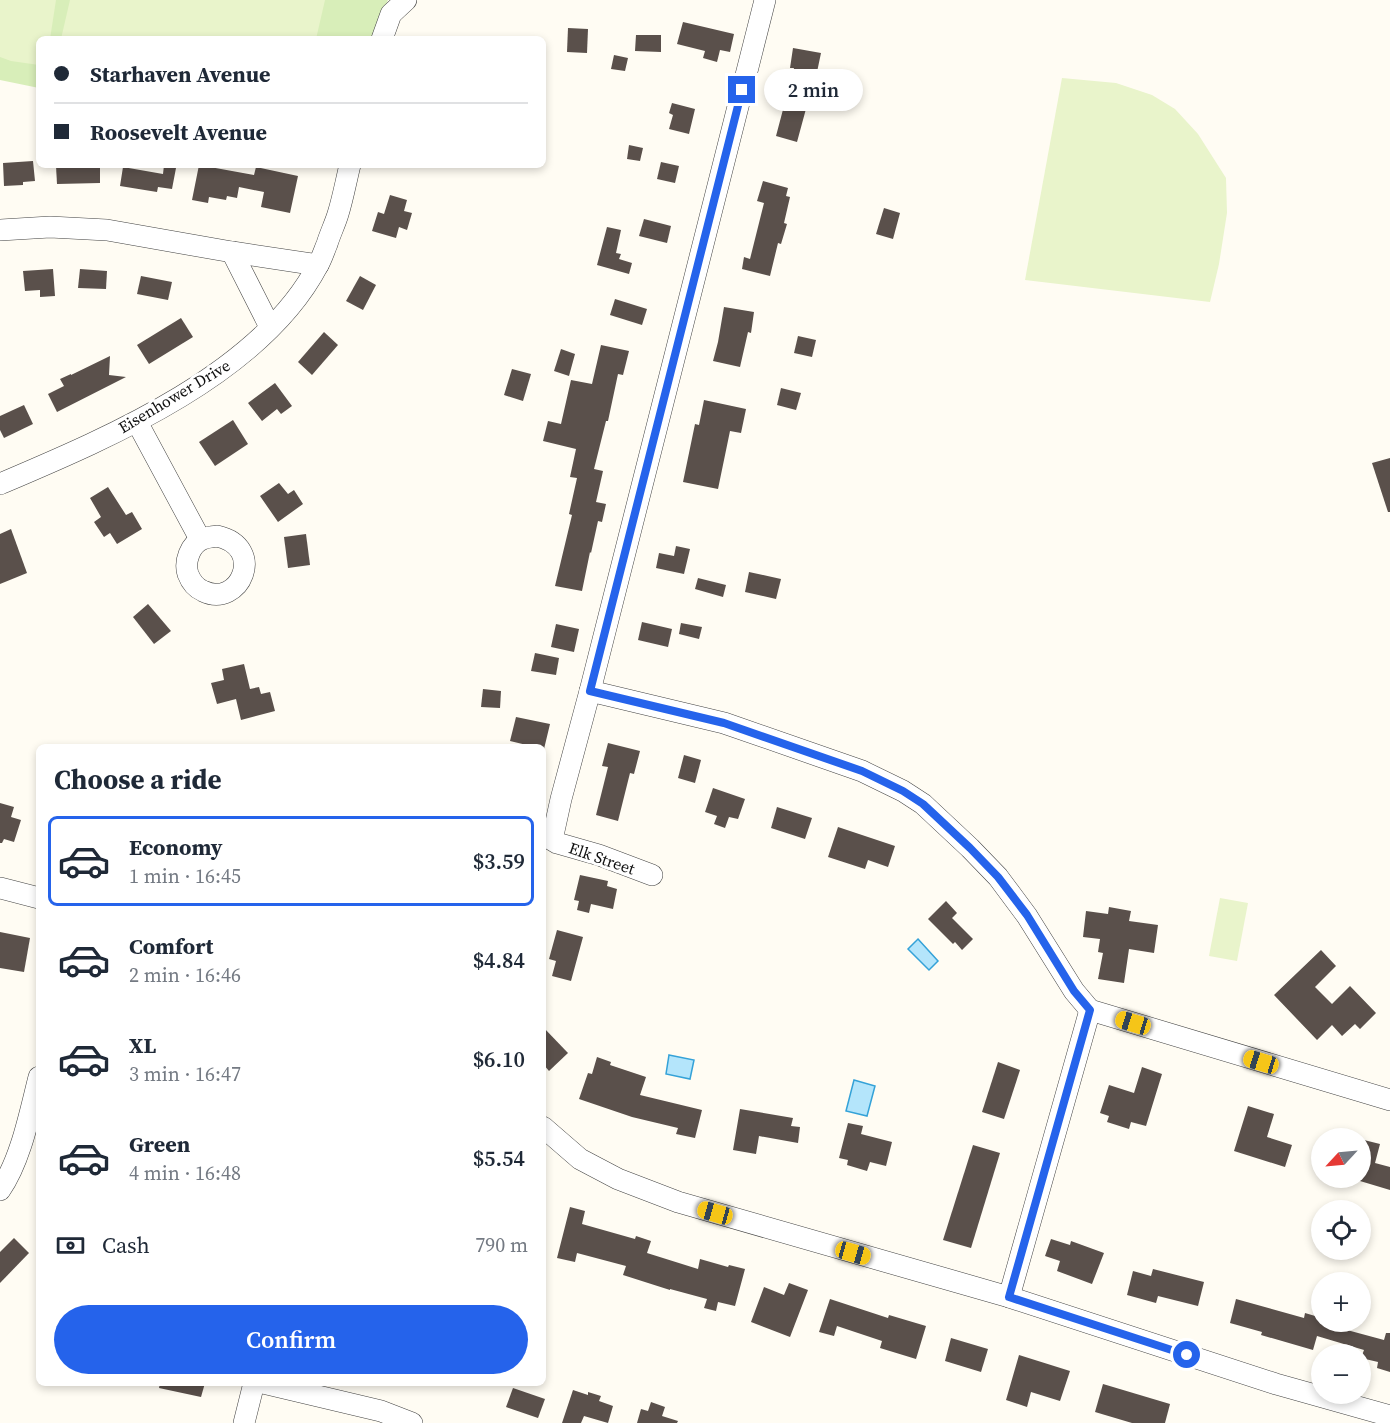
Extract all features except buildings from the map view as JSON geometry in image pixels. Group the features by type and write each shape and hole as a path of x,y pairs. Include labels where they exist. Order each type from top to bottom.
{"street":[{"path":"383,36 391,14 406,0"},
{"path":"765,0 590,691 724,723 862,771 903,791 923,804 998,877 1027,915 1074,991 1090,1010 1390,1100"},
{"name":"Eisenhower Drive","path":"0,484 137,422 239,356 286,312 318,265 338,215 349,168"},
{"path":"0,230 50,227 107,230 318,265"},
{"path":"232,252 270,327"},
{"path":"137,422 200,539"},
{"name":"Elk Street","path":"590,691 552,840 652,875"},
{"path":"0,888 36,897"},
{"path":"1009,1297 1090,1010"},
{"path":"0,1190 8,1178 27,1126 36,1089"},
{"path":"546,1130 580,1159 618,1179 678,1202 1009,1297 1276,1384 1390,1416"},
{"path":"244,1423 253,1386"},
{"path":"276,1386 381,1411 412,1423"}],"green space":[{"path":"0,0 388,0 374,36 36,36 36,87 0,80"},
{"path":"0,0 56,0 50,36 36,36 36,65 0,57"},
{"path":"70,0 325,0 317,36 62,36"},
{"path":"1062,78 1116,83 1152,95 1175,109 1198,134 1226,178 1227,213 1210,302 1025,280"},
{"path":"1220,898 1248,903 1237,961 1209,956"}],"water":[{"path":"918,939 938,961 929,970 908,949"},
{"path":"669,1055 694,1060 690,1079 666,1074"},
{"path":"854,1080 875,1086 867,1116 846,1111"}],"route":[{"path":"742,90 590,691 724,723 862,771 903,791 923,804 998,877 1027,915 1074,991 1090,1010 1009,1297 1187,1355"}]}
